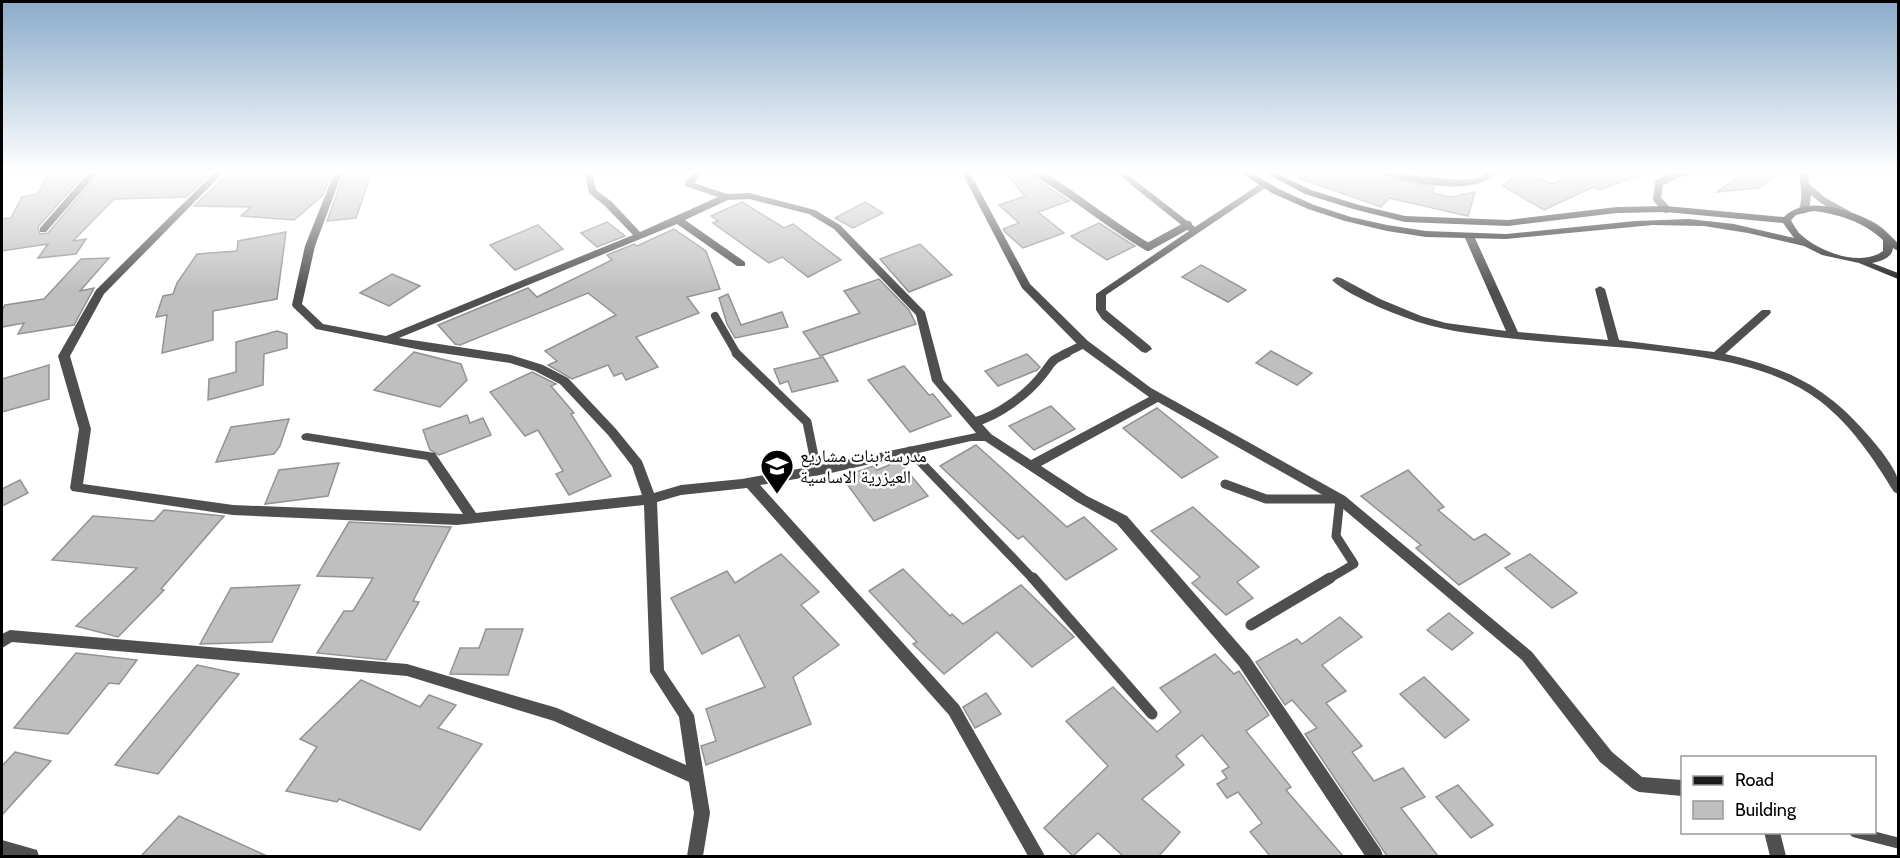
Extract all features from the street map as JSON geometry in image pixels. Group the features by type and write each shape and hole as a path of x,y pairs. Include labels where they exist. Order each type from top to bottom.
{"main road":[{"path":"1326,211 1396,230 1470,238 1542,234 1628,224 1690,222 1743,229 1806,244 1899,276"},
{"path":"1372,211 1405,219 1508,223 1608,211"},
{"path":"1683,211 1786,220"},
{"path":"1786,220 1789,214 1800,211"},
{"path":"1829,211 1856,218 1881,232 1892,247 1890,253 1884,258 1857,260"},
{"path":"1786,220 1794,236 1806,244"},
{"path":"1888,240 1899,248"}],"street":[{"path":"43,230 60,211"},
{"path":"181,211 100,292 64,356 85,429 76,488 233,510 457,520 650,499 681,490 750,483 971,438 987,437"},
{"path":"324,211 310,246 297,306 320,327 511,359 539,368 564,381 612,432 638,464 650,499 657,672 686,715 702,813 695,856"},
{"path":"613,211 639,236"},
{"path":"387,340 697,211"},
{"path":"808,211 837,227 921,314 938,381 987,437 1082,499 1122,520 1162,563 1244,661 1375,856"},
{"path":"986,211 1026,286 1084,344 1159,397 1340,499 1527,656 1578,718 1606,757 1639,784 1681,788"},
{"path":"1169,211 1191,228"},
{"path":"1146,349 1106,317 1101,310 1101,294 1191,228 1220,211"},
{"path":"1841,211 1856,218"},
{"path":"678,220 741,264"},
{"path":"1470,238 1513,334"},
{"path":"1337,280 1368,298 1443,326 1718,354 1761,365 1810,388 1846,416 1865,436 1899,489"},
{"path":"1600,289 1615,344"},
{"path":"1718,354 1766,312"},
{"path":"1030,466 1159,397"},
{"path":"307,437 431,456 472,518"},
{"path":"750,483 954,710 1037,856"},
{"path":"2,642 10,636 407,670 557,716 695,777"},
{"path":"1772,834 1778,856"},
{"path":"2,848 31,856"}],"lane":[{"path":"1093,211 1115,228 1148,247 1191,228"},
{"path":"715,316 739,357 807,422 817,471"},
{"path":"974,422 989,418 1020,394 1043,374 1050,361 1084,344"},
{"path":"910,451 1055,601 1152,714"},
{"path":"1224,484 1266,499 1340,499 1336,536 1354,564 1251,625"},
{"path":"1863,834 1899,843"}],"building":[{"path":"15,211 52,211 38,227 40,234 48,233 67,211 102,211 73,241 86,239 76,254 38,258 48,244 2,251 2,219 11,218"},
{"path":"247,211 304,211 294,220 241,216"},
{"path":"331,211 358,211 356,218 327,221"},
{"path":"722,211 757,211 784,228 793,224 841,260 808,277 782,257 769,263 713,223 718,221 711,216"},
{"path":"848,211 883,213 853,228 835,218"},
{"path":"1006,211 1041,211 1038,212 1064,233 1023,248 1003,229 1019,223"},
{"path":"1446,211 1469,211 1468,216"},
{"path":"607,222 625,236 597,247 581,233"},
{"path":"1099,223 1135,246 1107,260 1071,236"},
{"path":"538,225 563,249 515,270 490,245"},
{"path":"674,229 706,251 720,289 687,297 699,313 636,337 658,367 626,380 622,373 614,376 608,365 572,379 548,365 557,361 545,351 616,315 588,293 460,345 455,344 438,325 528,288 537,297 612,260 607,255 634,244 637,246"},
{"path":"286,232 277,299 213,311 213,340 162,353 167,315 156,317 163,296 173,294 177,283 197,254 237,251 238,241"},
{"path":"920,244 952,275 909,292 880,259"},
{"path":"109,258 80,291 94,288 74,325 18,334 24,323 2,327 2,310 5,305 44,299 81,259"},
{"path":"1201,265 1246,290 1228,302 1182,277"},
{"path":"392,274 420,286 389,306 360,293"},
{"path":"879,279 909,310 916,324 820,356 803,332 860,313 844,291"},
{"path":"728,294 741,325 782,312 788,327 735,338 727,324 719,298"},
{"path":"277,331 287,334 287,348 264,354 263,385 208,400 209,379 236,372 236,342"},
{"path":"1271,351 1312,373 1297,385 1256,363"},
{"path":"414,352 461,364 467,380 440,407 374,390"},
{"path":"1027,354 1040,367 1037,370 998,386 985,371"},
{"path":"823,357 838,381 792,392 788,381 780,384 774,369"},
{"path":"49,365 49,399 2,412 2,379"},
{"path":"904,366 929,395 933,394 951,416 910,432 868,380"},
{"path":"532,372 556,384 551,386 574,413 571,414 611,476 569,495 556,474 563,471 538,430 525,436 490,392"},
{"path":"1051,406 1075,429 1034,450 1009,426"},
{"path":"1157,408 1218,457 1182,478 1123,428"},
{"path":"467,415 470,423 483,418 491,435 439,455 430,450 423,430"},
{"path":"289,419 280,446 274,454 216,462 231,427"},
{"path":"976,445 1067,527 1084,517 1117,549 1066,580 1023,536 1018,539 940,466"},
{"path":"899,461 928,496 874,521 842,477 873,466 877,470"},
{"path":"339,463 328,496 265,504 279,470"},
{"path":"1408,470 1444,507 1438,510 1474,540 1485,534 1510,554 1459,585 1416,548 1421,545 1361,496"},
{"path":"20,480 28,493 2,506 2,489"},
{"path":"1193,507 1259,567 1237,582 1253,598 1226,615 1192,583 1200,577 1151,531"},
{"path":"164,510 224,516 161,589 164,590 118,637 76,626 137,568 52,560 93,516 154,521"},
{"path":"349,522 451,527 413,601 419,602 386,660 317,653 344,611 353,611 373,578 317,576"},
{"path":"781,554 819,592 801,605 839,645 793,677 811,724 706,765 701,746 716,741 706,709 765,687 739,635 702,654 671,598 727,571 735,583"},
{"path":"1530,554 1577,593 1552,608 1505,568"},
{"path":"903,569 950,616 952,614 963,624 1021,585 1074,637 1032,667 997,632 944,674 913,644 917,642 869,591"},
{"path":"300,585 272,642 200,644 231,588"},
{"path":"1449,613 1473,633 1452,650 1427,630"},
{"path":"1340,617 1362,637 1322,665 1346,691 1326,703 1362,746 1352,752 1374,781 1403,768 1425,797 1401,808 1438,856 1387,856 1305,734 1317,728 1292,700 1285,705 1256,662 1297,639 1302,644"},
{"path":"486,629 523,629 508,675 450,674 460,648 479,648"},
{"path":"76,653 137,660 119,684 109,683 68,734 14,728"},
{"path":"1215,654 1234,674 1239,671 1269,715 1246,731 1291,787 1286,790 1343,856 1270,856 1250,832 1262,823 1238,792 1227,798 1217,784 1227,778 1222,771 1229,767 1202,735 1176,756 1184,765 1142,799 1180,832 1159,856 1123,856 1098,833 1073,856 1044,828 1108,766 1066,721 1113,687 1157,732 1181,712 1160,688"},
{"path":"197,665 239,674 158,774 115,765"},
{"path":"1424,677 1469,720 1445,738 1400,694"},
{"path":"361,680 420,707 429,695 456,705 438,728 482,744 420,830 339,799 337,802 286,791 317,747 300,739"},
{"path":"986,693 1001,714 975,728 963,707"},
{"path":"15,752 51,761 2,815 2,766"},
{"path":"1458,785 1493,825 1471,838 1436,797"},
{"path":"179,816 267,856 141,856"}],"place":[{"name":"مدرسة بنات مشاريع العيزرية الاساسية","path":"777,495"}]}
